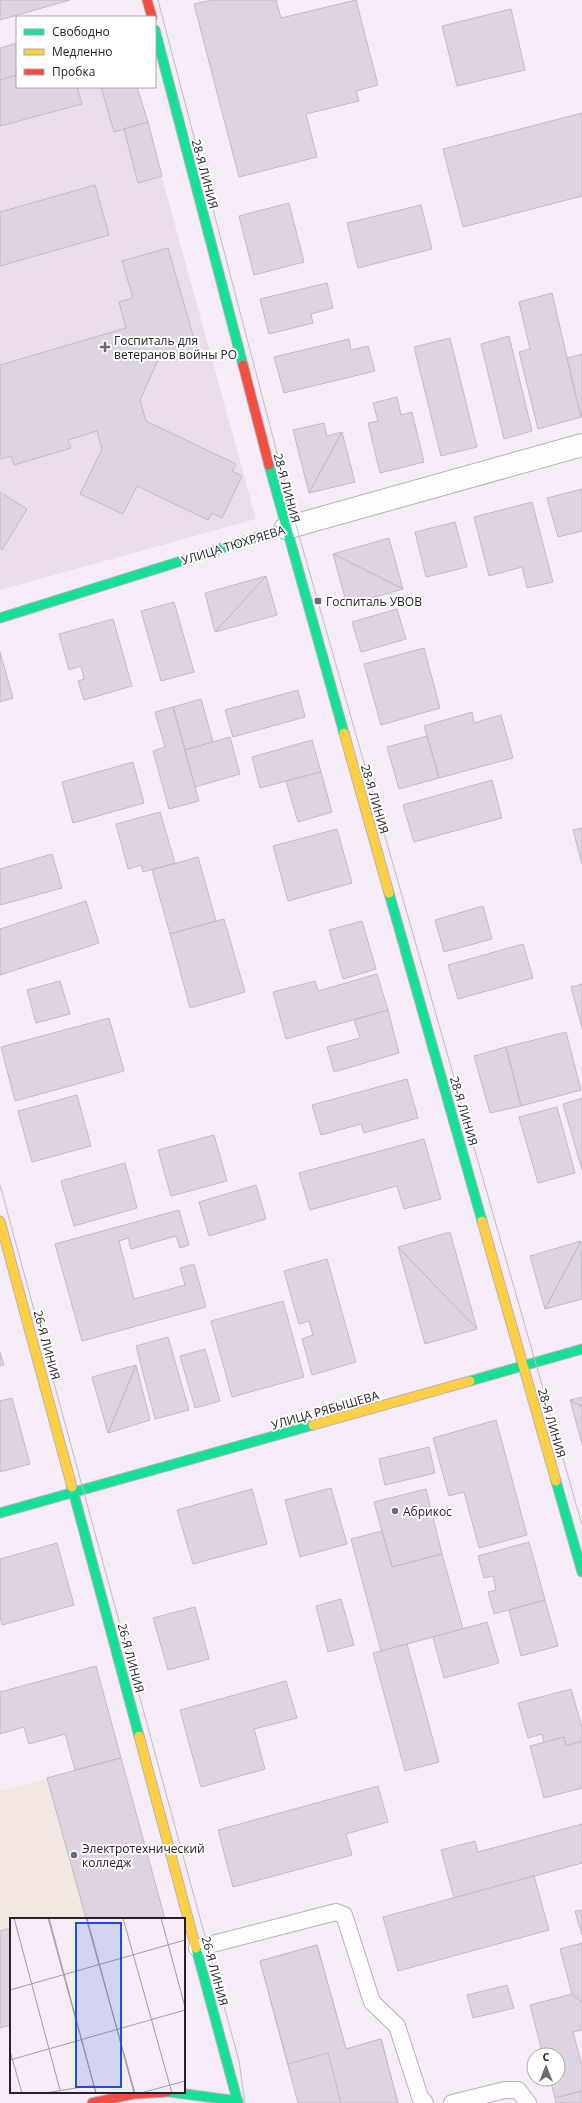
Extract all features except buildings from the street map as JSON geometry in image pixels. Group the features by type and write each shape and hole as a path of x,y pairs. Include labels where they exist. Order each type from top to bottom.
{"street":[{"path":"147,0 152,16"},
{"name":"28-Я ЛИНИЯ","path":"156,34 286,528 582,1572"},
{"name":"УЛИЦА ТЮХРЯЕВА","path":"0,618 286,528 582,445"},
{"name":"26-Я ЛИНИЯ","path":"0,1221 75,1493 238,2102"},
{"name":"УЛИЦА РЯБЫШЕВА","path":"0,1513 524,1366 582,1348"},
{"path":"92,2103 134,2094 150,2093"},
{"path":"177,2093 238,2102"}],"lane":[{"path":"197,1948 336,1912 344,1915 372,2002 397,2026 420,2097 425,2103"},
{"path":"452,2103 505,2090 518,2090 527,2099 528,2103"}],"shaded area":[{"name":"Госпиталь для ветеранов войны РО","path":"0,80 16,87 16,88 137,88 256,519 0,590"},
{"name":"Электротехнический колледж","path":"121,1758 165,1918 10,1918 10,2025 0,2028 0,1791"}],"tram line":[{"path":"158,0 296,525 582,1525"},
{"path":"0,1185 239,2061 245,2103"}],"traffic: fast":[{"path":"156,34 243,365"},
{"path":"269,465 344,733"},
{"path":"0,618 286,528"},
{"path":"389,893 482,1221"},
{"path":"470,1381 582,1349"},
{"path":"0,1513 313,1425"},
{"path":"556,1481 582,1572"},
{"path":"72,1487 139,1736"},
{"path":"196,1948 238,2103"},
{"path":"178,2093 238,2101"}],"traffic: slow":[{"path":"344,733 389,893"},
{"path":"0,1221 72,1487"},
{"path":"482,1221 556,1481"},
{"path":"313,1425 470,1381"},
{"path":"139,1736 196,1948"}],"traffic: jam":[{"path":"147,0 152,16"},
{"path":"243,365 269,465"},
{"path":"92,2103 134,2094 150,2093"}],"place":[{"name":"Госпиталь для ветеранов войны РО","path":"105,347"},
{"name":"Госпиталь УВОВ","path":"318,601"},
{"name":"Абрикос","path":"395,1511"},
{"name":"Электротехнический колледж","path":"74,1855"}]}
